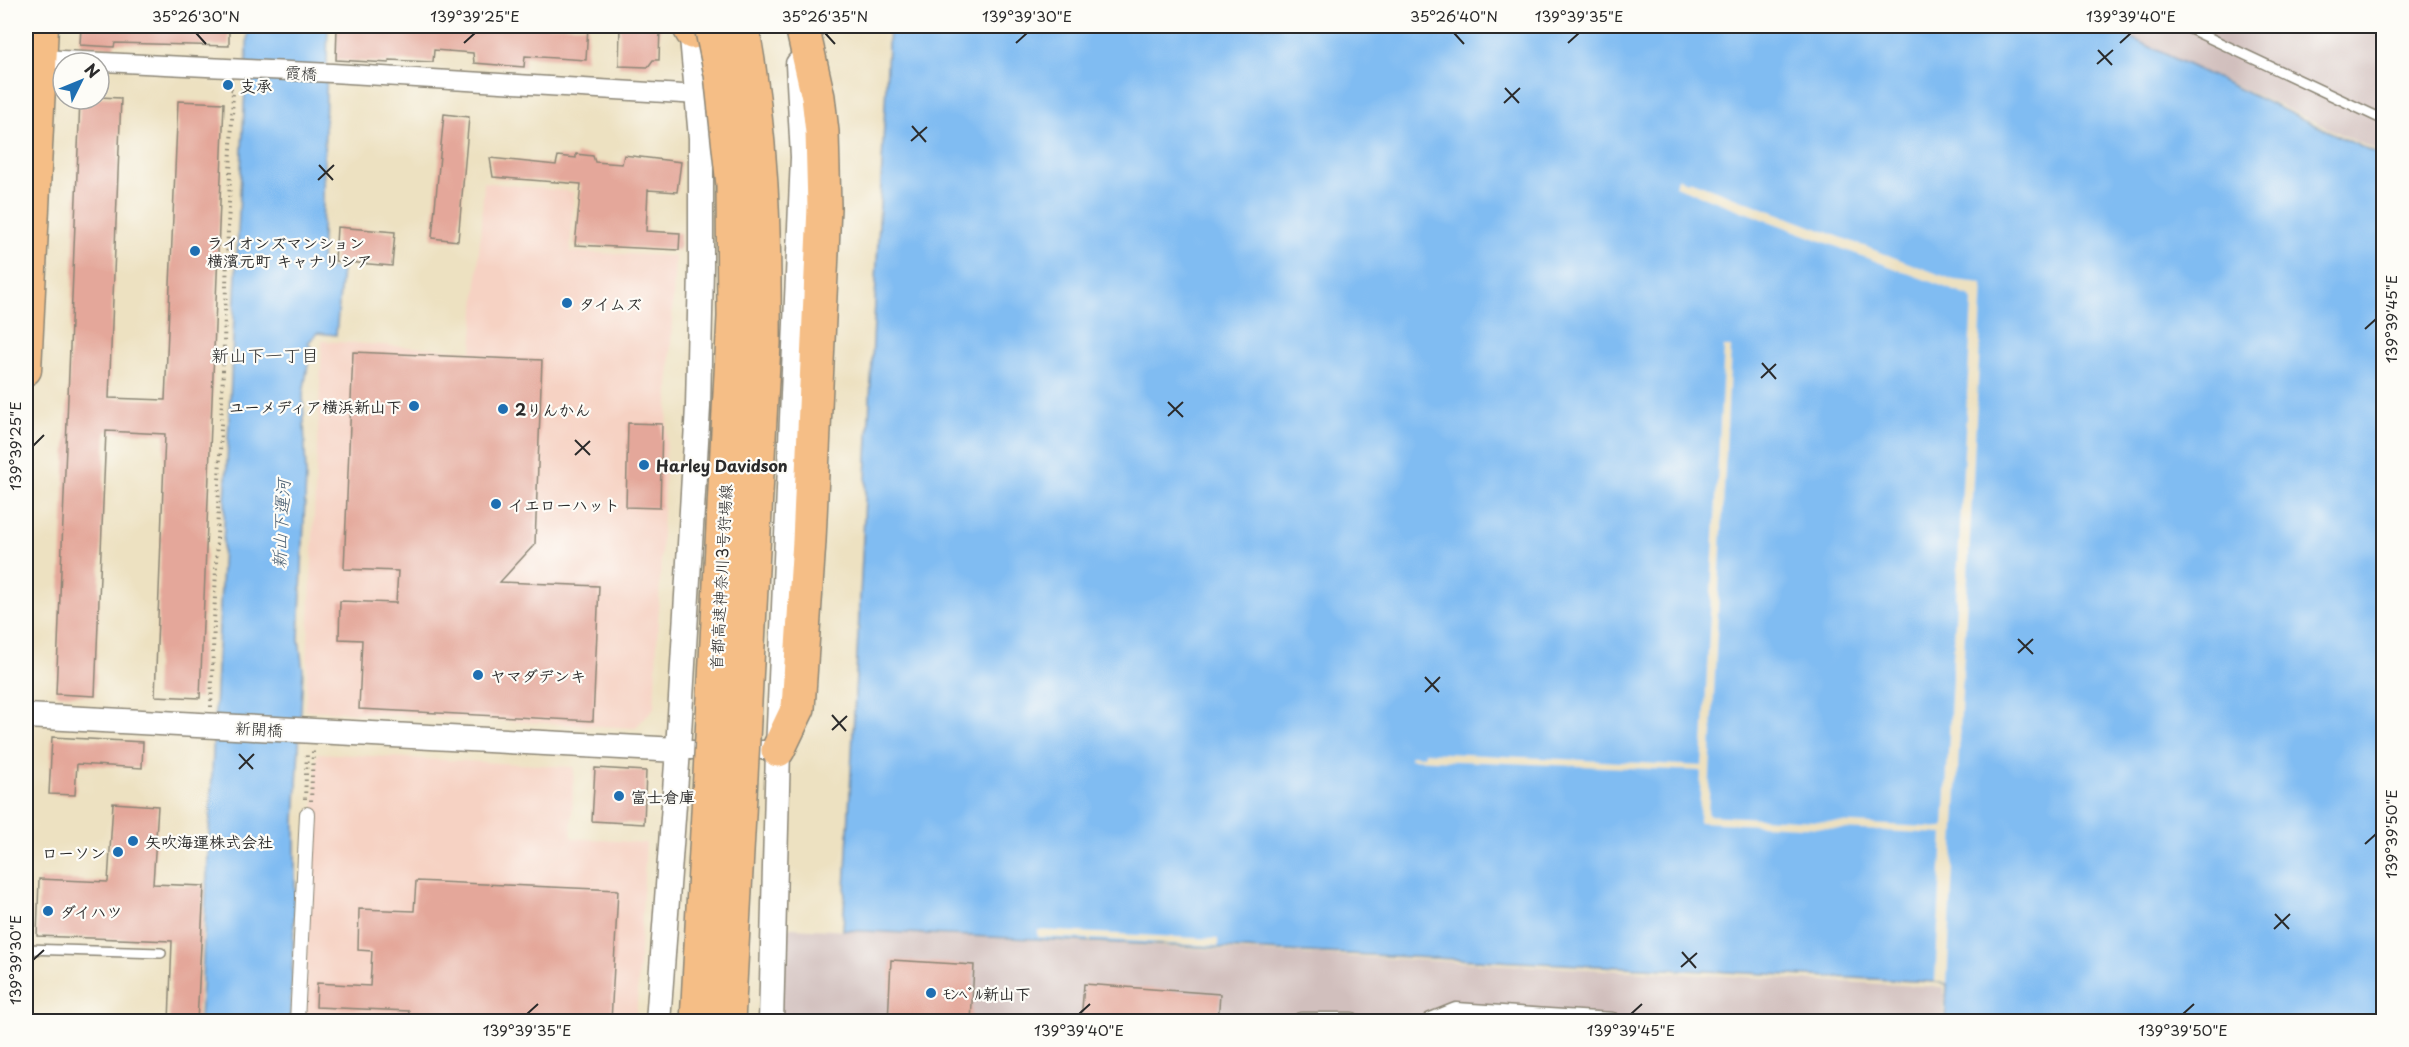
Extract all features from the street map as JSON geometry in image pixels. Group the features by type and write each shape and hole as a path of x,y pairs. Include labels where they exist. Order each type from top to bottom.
{"highway":[{"name":"首都高速神奈川3号狩場線","path":"728,1022 764,343 765,247 762,166 753,82 742,26"},
{"path":"778,750 798,708 809,540 824,207 822,132 818,97 802,26"},
{"name":"首都高速神奈川3号狩場線","path":"696,27 721,74 733,185 734,316 697,1022"}],"main road":[{"path":"26,370 32,134 43,26"}],"street":[{"path":"771,1022 778,750 803,157 800,83 794,26"},
{"path":"658,1022 678,750 698,406 701,267 696,27"},
{"name":"霞橋","path":"41,59 332,73 699,95"},
{"name":"新開橋","path":"26,716 218,726 307,744 678,750"},
{"path":"678,750 778,750"},
{"path":"297,1022 309,808"},
{"path":"1431,1022 1456,1012 1612,1022"},
{"path":"1301,1022 1352,1022"}],"lane":[{"path":"2184,26 2384,120"},
{"path":"26,949 161,953"}],"path":[{"path":"211,701 233,90"},
{"path":"307,744 309,808 304,814 307,744"}],"shaded area":[{"path":"2104,26 2383,26 2383,154 2298,114"},
{"path":"484,182 574,192 570,252 675,256 654,708 635,728 305,710 322,341 472,351"},
{"path":"317,753 574,767 571,838 646,843 636,1021 303,1022"},
{"path":"772,927 1944,987 1943,1022 770,1022"}],"water":[{"name":"新山下運河","path":"248,26 328,26 321,268 342,270 336,335 317,333 308,343 311,347 303,394 306,475 299,639 303,670 295,823 295,900 290,1021 200,1022"},
{"path":"889,26 2106,26 2383,157 2383,1021 1945,1021 1947,984 1935,982 843,930"}],"pier":[{"path":"1678,178 1688,182 1689,180 1954,280 1983,283 1947,983 1935,982 1943,834 1699,822 1701,771 1410,759 1411,755 1424,756 1425,752 1702,766 1724,347 1731,347 1708,815 1944,828 1971,297 1675,186"},
{"path":"1038,930 1218,939 1218,946 1166,944 1164,946 1163,943 1091,939 1090,943 1088,939 1038,937"}],"building":[{"path":"81,26 229,26 229,46 115,43 114,47 80,45"},
{"path":"337,26 588,26 586,60 525,56 524,67 474,63 473,53 434,50 433,62 389,60 389,63 336,60"},
{"path":"620,26 660,27 659,60 653,60 648,67 619,66"},
{"name":"ライオンズマンション 横濱元町 キャナリシア","path":"111,98 121,98 109,398 165,400 178,101 224,103 200,698 155,696 165,434 106,431 95,696 56,694 80,111 111,111"},
{"path":"444,114 469,117 458,241 432,238"},
{"path":"576,154 593,156 595,162 622,164 624,155 681,162 677,192 648,190 646,231 680,233 679,250 575,245 581,184 493,177 490,158 556,165 558,156 576,158"},
{"path":"337,227 395,232 392,266 335,261"},
{"path":"353,352 542,360 535,544 500,582 599,586 593,721 359,709 362,640 339,639 340,601 396,603 398,571 344,569"},
{"name":"Harley Davidson","path":"628,423 662,424 660,508 626,507"},
{"path":"52,737 143,742 142,768 77,764 75,795 49,794"},
{"name":"富士倉庫","path":"595,768 646,771 644,824 592,821"},
{"path":"113,803 158,806 153,884 204,886 197,1022 169,1022 172,941 37,936 39,879 108,882"},
{"path":"416,881 618,890 611,1022 408,1022 409,1011 316,1007 317,983 370,986 372,951 358,950 359,909 414,911"},
{"name":"ﾓﾝﾍﾞﾙ新山下","path":"891,960 974,965 971,1022 888,1022"},
{"path":"1084,984 1220,994 1218,1022 1081,1022"}],"place":[{"name":"支承","path":"228,85"},
{"name":"ライオンズマンション 横濱元町 キャナリシア","path":"195,251"},
{"name":"タイムズ","path":"567,303"},
{"name":"ユーメディア横浜新山下","path":"414,406"},
{"name":"2りんかん","path":"503,409"},
{"name":"Harley Davidson","path":"644,465"},
{"name":"イエローハット","path":"496,504"},
{"name":"ヤマダデンキ","path":"478,675"},
{"name":"富士倉庫","path":"619,796"},
{"name":"矢吹海運株式会社","path":"133,841"},
{"name":"ローソン","path":"118,852"},
{"name":"ダイハツ","path":"48,911"},
{"name":"ﾓﾝﾍﾞﾙ新山下","path":"931,993"}],"district":[{"name":"新山下一丁目","path":"265,354"}]}
